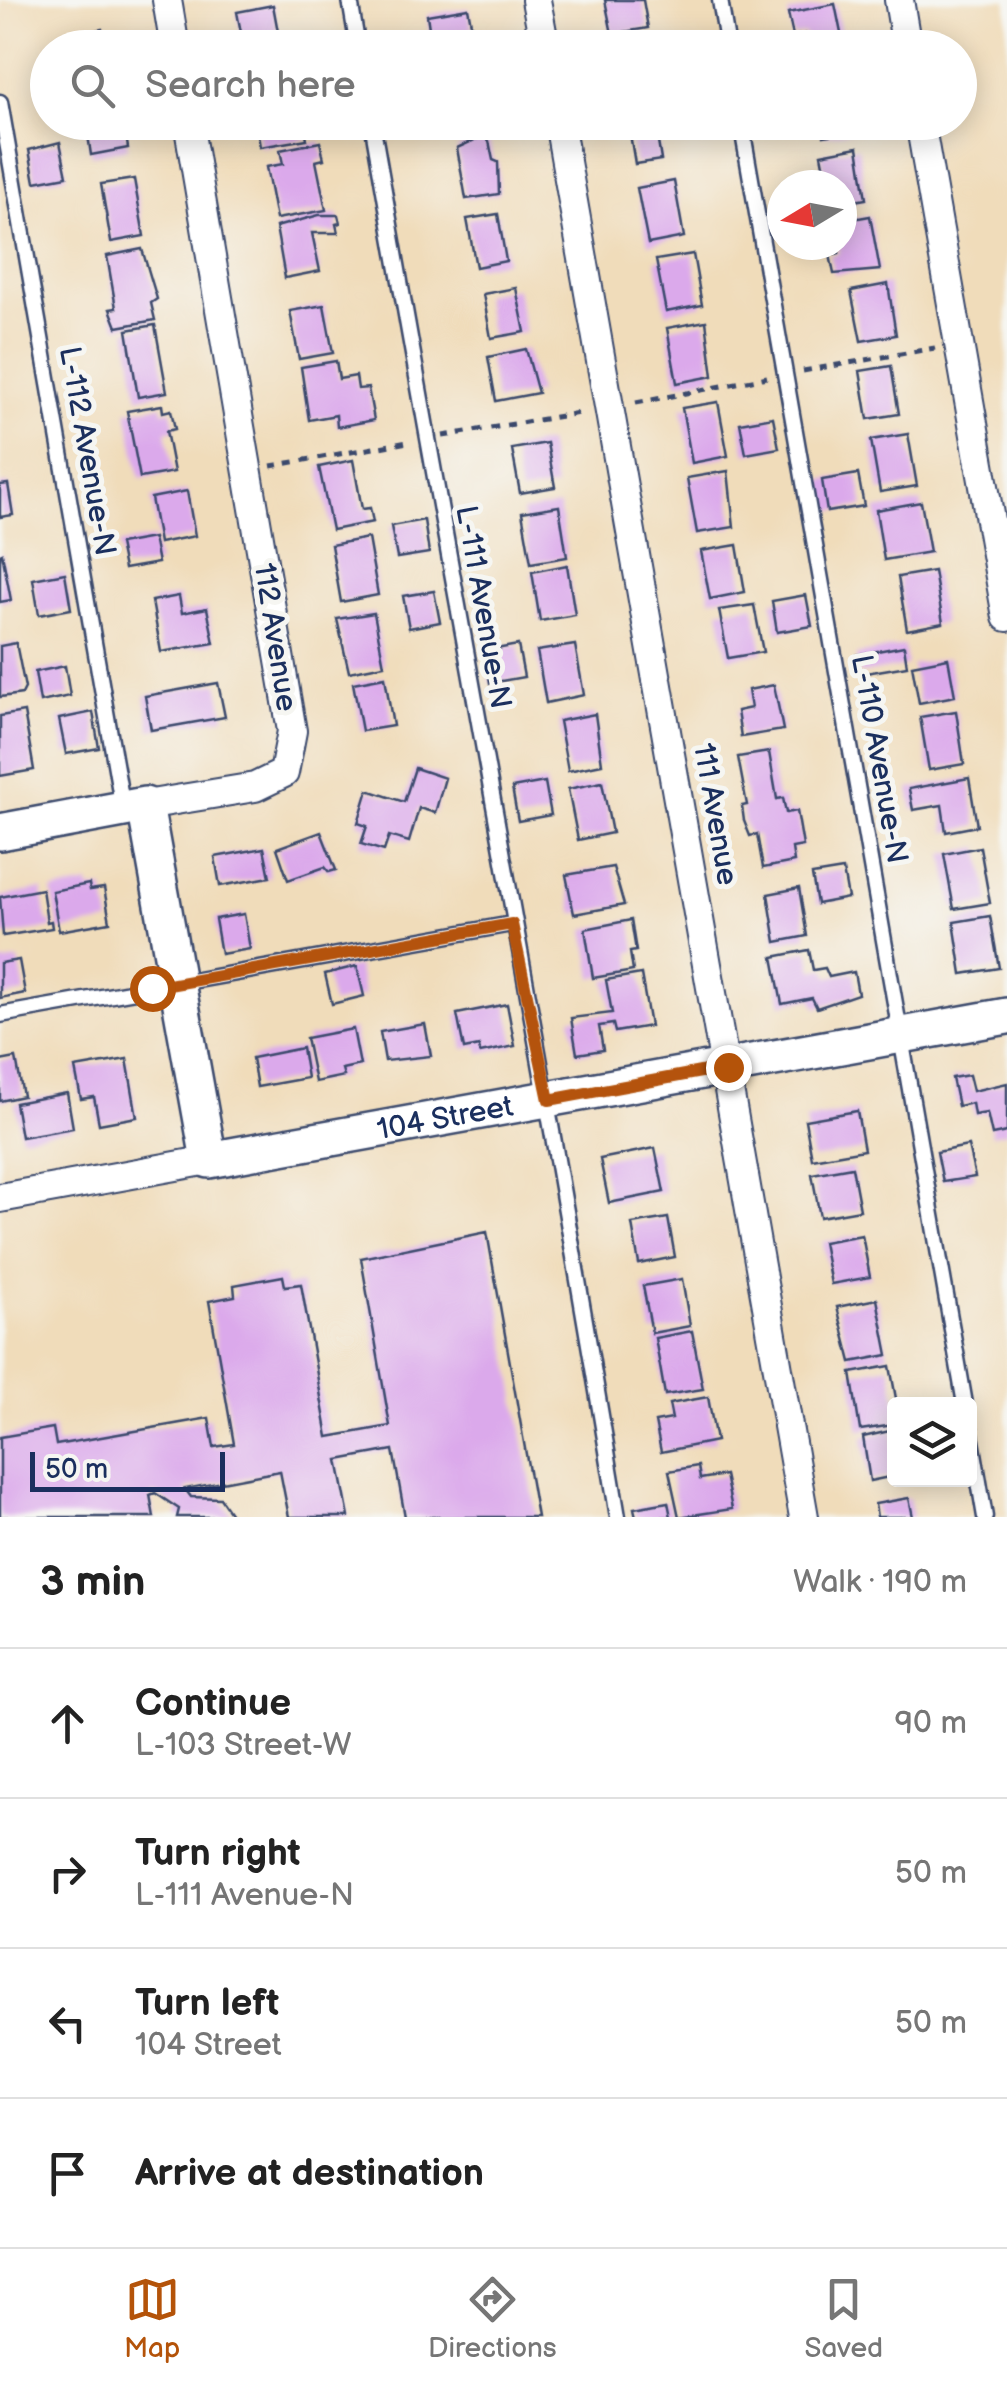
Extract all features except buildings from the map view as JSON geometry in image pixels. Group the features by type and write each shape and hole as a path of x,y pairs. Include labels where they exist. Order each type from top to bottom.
{"street":[{"path":"167,0 172,30"},
{"path":"536,0 542,30"},
{"path":"899,0 904,30"},
{"name":"112 Avenue","path":"134,807 255,787 284,773 292,732 191,140"},
{"name":"111 Avenue","path":"562,140 804,1517"},
{"path":"923,140 1007,617"},
{"path":"0,832 134,807 177,984 209,1160"},
{"name":"104 Street","path":"0,1198 1007,1016"}],"lane":[{"path":"350,0 355,30"},
{"path":"720,0 725,30"},
{"name":"L-112 Avenue-N","path":"0,102 134,807"},
{"name":"L-111 Avenue-N","path":"375,140 512,924 549,1100 618,1517"},
{"name":"L-110 Avenue-N","path":"744,140 964,1397"},
{"path":"0,1015 512,924"},
{"path":"977,1470 985,1517"}],"route":[{"path":"152,988 512,924 549,1100 728,1067"}]}
